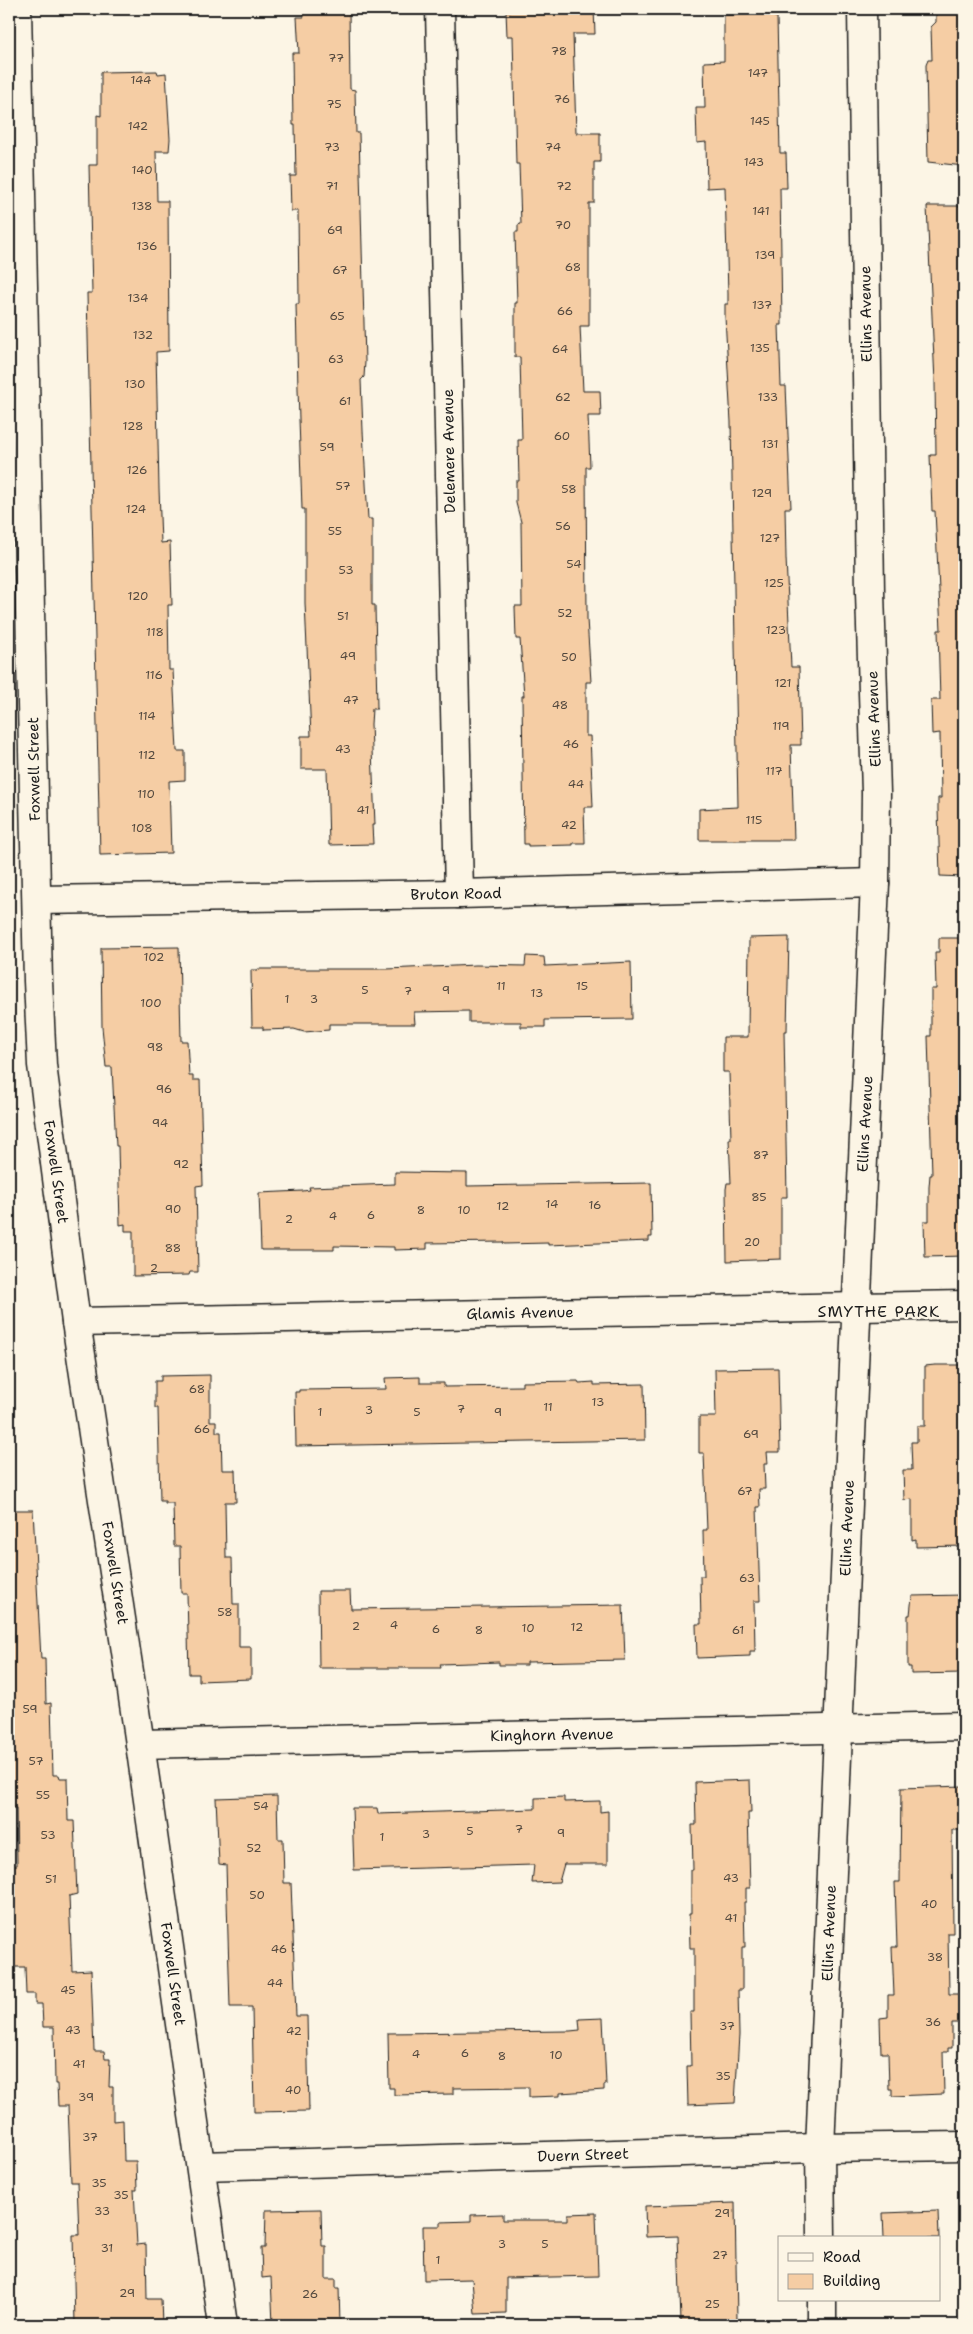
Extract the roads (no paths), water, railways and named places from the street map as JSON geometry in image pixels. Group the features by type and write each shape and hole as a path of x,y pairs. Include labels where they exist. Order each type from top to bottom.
{"street":[{"name":"Foxwell Street","path":"17,9 42,1065 76,1322 140,1744 224,2325"},
{"name":"Delemere Avenue","path":"440,9 459,894"},
{"name":"Ellins Avenue","path":"821,2236 820,2148 875,883 876,793 870,592 862,9"},
{"name":"Bruton Road","path":"37,900 459,894 875,883"},
{"name":"Glamis Avenue","path":"76,1322 964,1304"},
{"name":"Kinghorn Avenue","path":"140,1744 964,1726"},
{"name":"Duern Street","path":"201,2166 820,2148 964,2146"},
{"path":"822,2302 822,2325"}],"district":[{"name":"SMYTHE PARK","path":"879,1311"}]}
